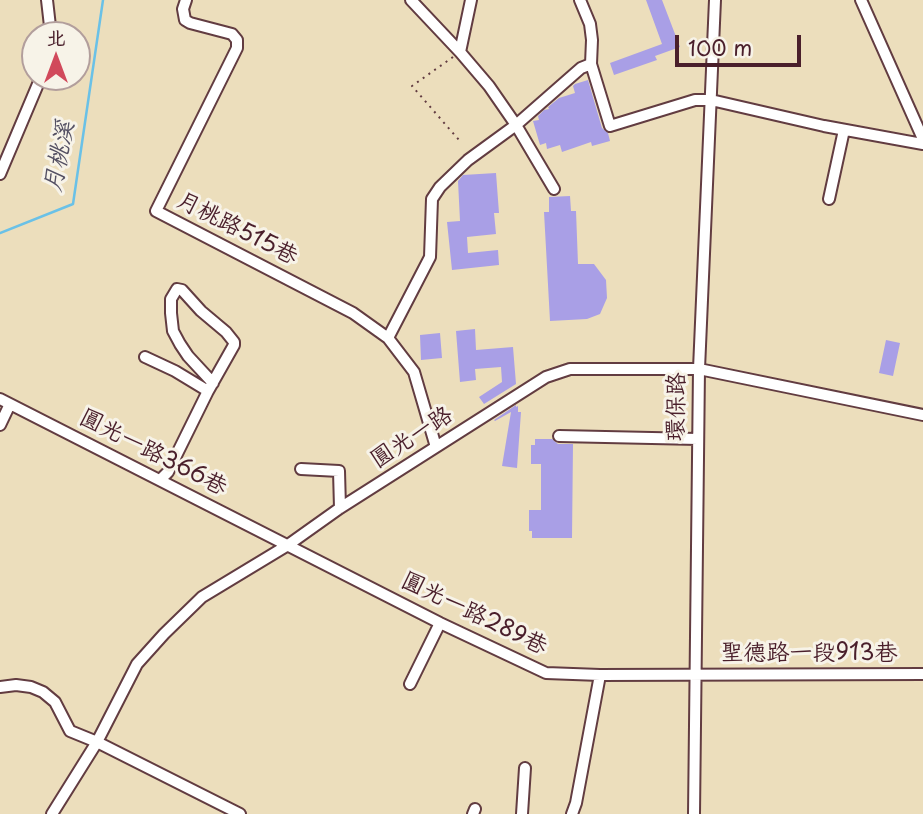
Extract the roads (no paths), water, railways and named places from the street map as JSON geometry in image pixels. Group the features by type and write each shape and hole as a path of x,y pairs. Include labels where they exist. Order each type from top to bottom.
{"street":[{"path":"47,0 49,21"},
{"name":"月桃路515巷","path":"186,0 183,9 185,20 232,34 237,40 237,48 156,211 353,313 388,338 414,372 436,447"},
{"path":"411,0 489,86 554,189"},
{"path":"580,0 590,24 591,64 610,126 695,100 711,100 844,130 923,141"},
{"name":"環保路","path":"694,814 699,369 715,0"},
{"path":"861,0 923,141"},
{"path":"460,52 473,1"},
{"path":"388,338 430,257 432,199 440,187 468,160 516,125 581,68 591,64"},
{"path":"0,174 35,91"},
{"path":"829,199 844,130"},
{"path":"160,480 168,472 234,342 182,289 177,289 172,299 173,331 210,387"},
{"path":"145,357 210,387"},
{"name":"圓光一路","path":"52,814 96,742 137,664 202,597 288,545 545,377 570,369 699,369 923,415"},
{"path":"0,425 5,401"},
{"name":"圓光一路366巷","path":"5,401 288,545"},
{"path":"559,436 698,439"},
{"path":"301,469 338,471 340,509"},
{"name":"圓光一路289巷","path":"288,545 546,673 695,675"},
{"path":"410,684 440,622"},
{"name":"聖德路一段913巷","path":"695,675 923,674"},
{"path":"572,814 600,675"},
{"path":"0,687 16,685 43,692 55,702 70,731 240,814"},
{"path":"522,814 525,768"}],"waterway":[{"name":"月桃溪","path":"0,233 73,204 103,0"}]}
